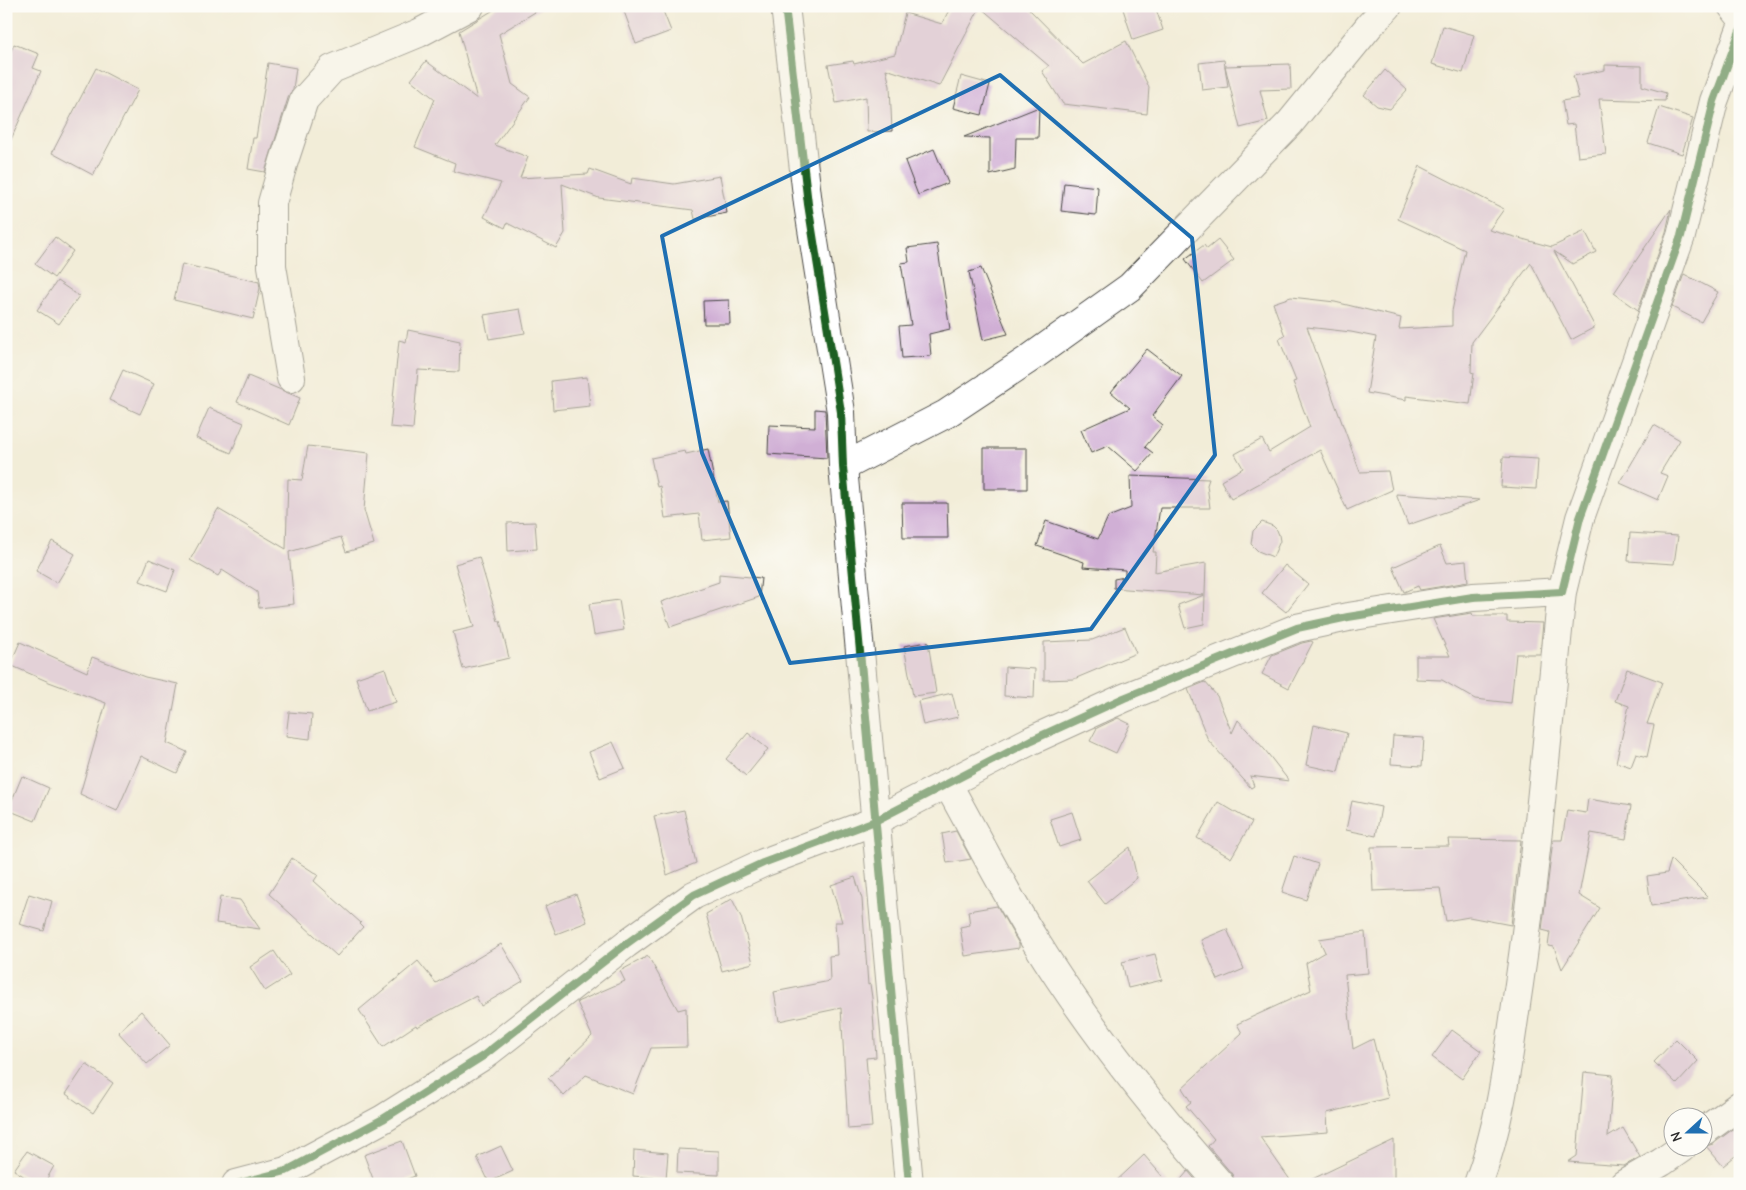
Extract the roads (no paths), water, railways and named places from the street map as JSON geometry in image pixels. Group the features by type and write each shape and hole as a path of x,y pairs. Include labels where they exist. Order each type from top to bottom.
{"street":[{"path":"292,378 272,266 272,203 304,100 332,69 419,33 470,6"},
{"path":"785,6 808,204 841,412 843,467 909,1184"},
{"path":"843,467 946,414 1029,359 1130,287 1290,123 1370,25 1388,6"},
{"path":"1732,6 1740,16"},
{"path":"1478,1184 1490,1152 1504,1086 1529,912 1562,592 1580,518 1681,236 1714,101 1740,31"},
{"path":"236,1184 286,1171 383,1119 484,1056 626,944 694,895 763,863 876,821 1032,740 1124,698 1297,628 1348,617 1473,597 1562,592"},
{"path":"948,783 1033,938 1064,986 1109,1050 1168,1125 1220,1184"},
{"path":"1714,1124 1740,1105"},
{"path":"1624,1184 1668,1158"}]}
